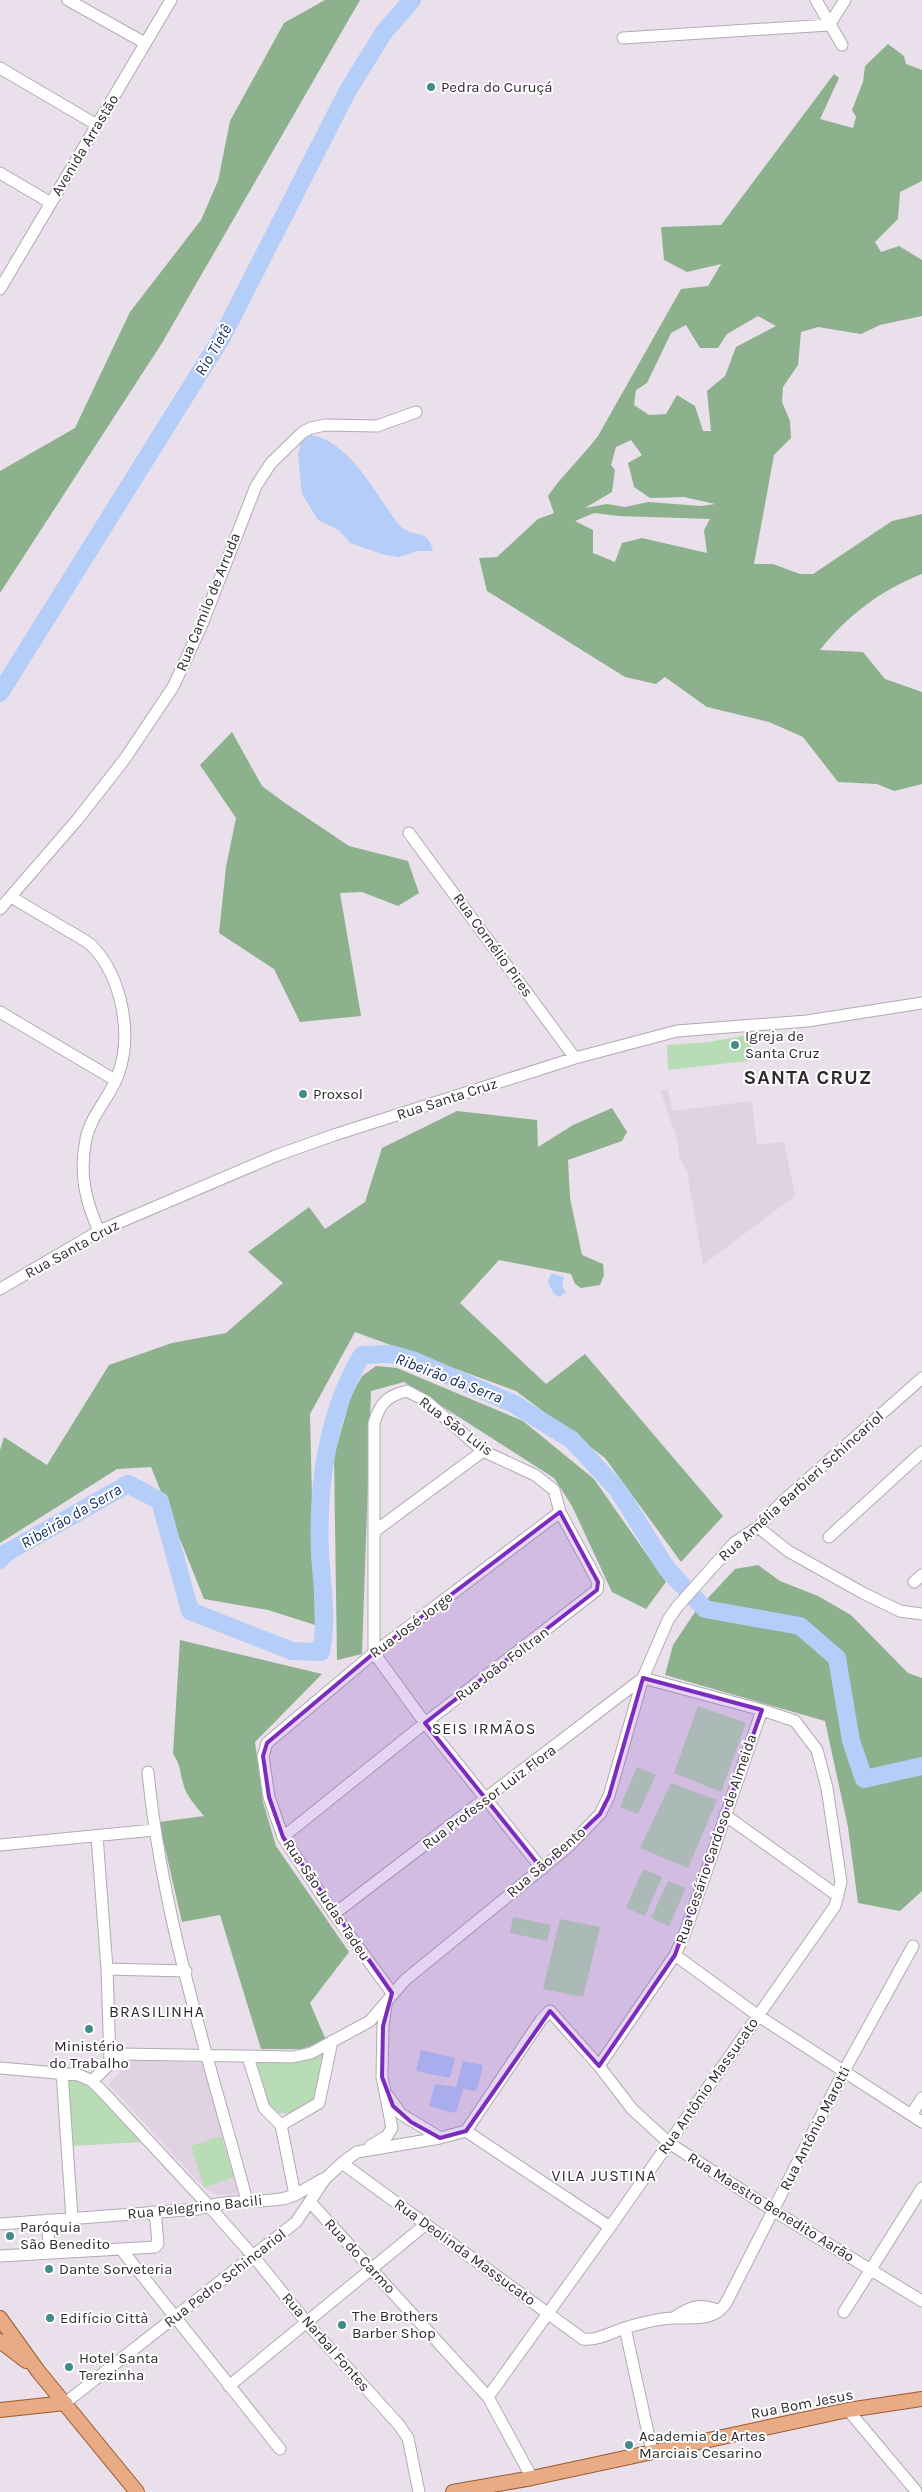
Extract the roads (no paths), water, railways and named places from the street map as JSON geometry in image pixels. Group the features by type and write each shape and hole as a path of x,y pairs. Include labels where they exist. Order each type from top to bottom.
{"main road":[{"path":"0,2318 38,2371 137,2492"},
{"path":"0,2341 38,2371"},
{"name":"Rua Bom Jesus","path":"453,2492 508,2487 532,2478 652,2451 848,2410 922,2400"},
{"path":"0,2410 64,2403"}],"street":[{"path":"68,0 145,44"},
{"name":"Avenida Arrastão","path":"1,284 171,0"},
{"path":"816,0 842,45"},
{"path":"829,24 845,0"},
{"path":"623,38 829,24"},
{"path":"0,68 97,124"},
{"path":"0,173 51,203"},
{"name":"Rua Camilo de Arruda","path":"0,910 77,820 124,760 173,686 202,627 256,486 271,463 297,437 311,428 325,425 378,426 416,412"},
{"name":"Rua Cornélio Pires","path":"409,833 575,1058"},
{"path":"11,897 91,944 110,969 117,990 126,1031 124,1056 115,1080 86,1137 83,1159 83,1185 89,1208 99,1231"},
{"name":"Rua Santa Cruz","path":"0,1289 99,1231 284,1153 575,1058 677,1031 807,1021 922,1003"},
{"path":"0,1012 115,1080"},
{"name":"Rua Amélia Barbieri Schincariol","path":"643,1678 668,1620 677,1607 734,1543 758,1527 783,1501 922,1378"},
{"name":"Rua São Luis","path":"374,1653 374,1423 385,1398 407,1391 426,1401 483,1451 535,1475 554,1490 560,1512 598,1582"},
{"path":"375,1531 483,1451"},
{"path":"829,1537 922,1452"},
{"name":"Rua José Jorge","path":"266,1743 374,1653 560,1512"},
{"path":"758,1527 788,1550 863,1593 900,1611 922,1614"},
{"name":"Rua João Foltran","path":"283,1837 425,1723 592,1595 597,1590 598,1582"},
{"path":"374,1653 425,1723 542,1869"},
{"path":"643,1678 762,1710 794,1721 817,1750 827,1788 841,1882 838,1896 725,1815"},
{"name":"Rua Professor Luiz Flora","path":"334,1914 643,1678"},
{"name":"Rua São Bento","path":"386,2005 392,1993 431,1957 542,1869 600,1814 609,1796 643,1678"},
{"name":"Rua Cesário Cardoso de Almeida","path":"599,2066 676,1955 762,1710"},
{"name":"Rua São Judas Tadeu","path":"266,1743 263,1756 269,1796 283,1837 334,1914 392,1993"},
{"path":"148,1772 154,1830 169,1906 247,2201"},
{"path":"0,1845 154,1830"},
{"path":"97,1836 107,1969 110,2061"},
{"name":"Rua Antônio Massucato","path":"488,2397 610,2227 835,1906 838,1896"},
{"name":"Rua Antônio Marotti","path":"588,2340 625,2328 675,2318 697,2318 719,2311 726,2303 844,2072 913,1946"},
{"path":"676,1955 757,2015 922,2122"},
{"path":"107,1969 186,1971"},
{"path":"0,2068 62,2072 79,2075 92,2081 110,2061 120,2054 128,2053 301,2057 370,2021 386,2005"},
{"path":"325,2179 342,2163 387,2136 392,2128 382,2068 383,2026 386,2005"},
{"name":"Rua Maestro Benedito Aarão","path":"466,2130 550,2011 599,2066 632,2109 669,2143 774,2211 922,2302"},
{"path":"281,2125 319,2103 332,2041"},
{"path":"248,2056 264,2108 281,2125 295,2195"},
{"path":"62,2072 72,2218"},
{"name":"Rua Narbal Fontes","path":"92,2081 208,2205 254,2257 307,2323 399,2425 408,2438 419,2492"},
{"path":"385,2090 393,2106 401,2114 440,2138"},
{"path":"910,2115 922,2098"},
{"path":"358,2152 440,2138 466,2130 610,2227"},
{"name":"Rua Deolinda Massucato","path":"342,2163 548,2311 578,2336 588,2340"},
{"name":"Rua Pelegrino Bacili","path":"0,2224 200,2209 208,2205 282,2199 295,2195 325,2179"},
{"name":"Rua Pedro Schincariol","path":"64,2403 254,2257 296,2222 325,2179"},
{"path":"844,2312 922,2188"},
{"name":"Rua do Carmo","path":"310,2202 488,2397 532,2478"},
{"path":"0,2256 156,2246 156,2220 152,2212"},
{"path":"47,2220 50,2253"},
{"path":"229,2386 426,2224"},
{"path":"121,2249 280,2449"},
{"path":"625,2328 652,2451"},
{"path":"848,2410 917,2491"}],"water":[{"path":"311,435 326,440 351,459 401,527 407,531 425,536 431,544 433,551 418,551 399,557 385,555 350,543 339,530 318,520 302,494 298,455 301,442"},
{"path":"551,1273 564,1277 562,1286 566,1292 559,1297 554,1294 548,1282"},
{"path":"421,2050 455,2058 450,2078 416,2071"},
{"path":"463,2061 483,2065 477,2090 463,2089 457,2110 453,2113 429,2106 435,2084 456,2087"}],"waterway":[{"name":"Rio Tietê","path":"0,693 222,337 347,92 384,32 412,0"},
{"name":"Ribeirão da Serra","path":"0,1560 6,1553 128,1484 160,1501 190,1611 292,1651 321,1652 324,1615 320,1554 320,1503 327,1451 340,1401 362,1355 391,1354 415,1361 514,1404 572,1440 618,1490 667,1569 705,1609 800,1626 837,1658 851,1741 864,1779 922,1766"}],"place":[{"name":"Pedra do Curuçá","path":"431,87"},
{"name":"Igreja de Santa Cruz","path":"735,1045"},
{"name":"Proxsol","path":"303,1094"},
{"name":"Ministério do Trabalho","path":"89,2029"},
{"name":"Paróquia São Benedito","path":"10,2236"},
{"name":"Dante Sorveteria","path":"49,2269"},
{"name":"Edifício Città","path":"50,2318"},
{"name":"The Brothers Barber Shop","path":"342,2325"},
{"name":"Hotel Santa Terezinha","path":"69,2367"},
{"name":"Academia de Artes Marciais Cesarino","path":"629,2445"}],"district":[{"name":"SANTA CRUZ","path":"808,1077"},
{"name":"SEIS IRMÃOS","path":"484,1728"},
{"name":"BRASILINHA","path":"157,2011"},
{"name":"VILA JUSTINA","path":"604,2175"}]}
